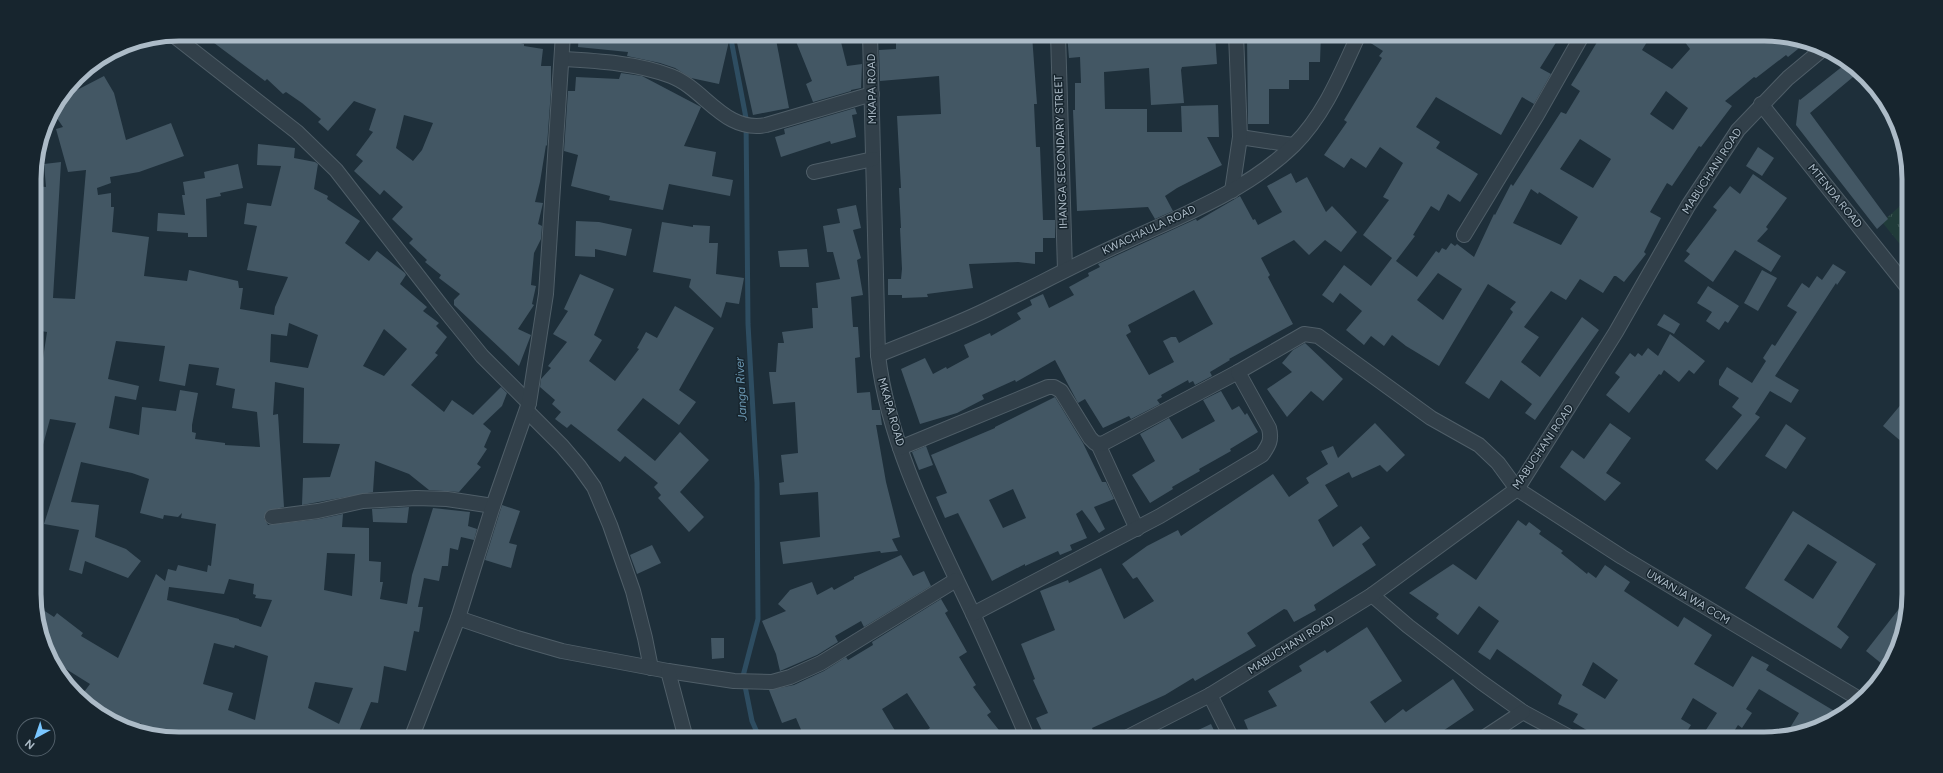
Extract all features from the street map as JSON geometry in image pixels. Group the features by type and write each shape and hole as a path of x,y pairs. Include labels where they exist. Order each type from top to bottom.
{"street":[{"path":"180,41 297,132 327,161 482,356 579,466 594,487 610,525 633,591 645,638 650,668"},
{"path":"416,732 458,618 493,506 528,407 546,294 563,41"},
{"name":"MKAPA ROAD","path":"870,41 878,355 885,400 900,448 929,521 973,614 1025,732"},
{"name":"IHANGA SECONDARY STREET","path":"1058,41 1065,270"},
{"path":"1232,191 1240,137 1236,41"},
{"name":"KWACHAULA ROAD","path":"878,355 986,310 1065,270 1232,191 1266,168 1294,146 1311,126 1326,104 1356,41"},
{"path":"1464,235 1538,116 1579,41"},
{"name":"MABUCHANI ROAD","path":"1138,732 1210,695 1372,595 1517,489 1616,332 1688,206 1738,130 1761,104 1819,53"},
{"path":"562,59 659,71 673,76 736,122 751,126 766,125 872,94"},
{"name":"MTENDA ROAD","path":"1761,104 1902,280"},
{"path":"1240,137 1294,146"},
{"path":"814,172 873,159"},
{"path":"1098,444 1238,372 1304,334 1318,336 1431,418 1485,449 1498,463 1517,489"},
{"path":"973,614 1137,529 1262,455 1269,446 1271,438 1269,428 1238,372"},
{"path":"900,448 1048,387 1054,387 1060,391 1090,438 1098,444 1137,529"},
{"name":"UWANJA WA CCM","path":"1517,489 1622,557 1856,697"},
{"path":"272,517 318,511 363,501 416,498 447,499 493,506"},
{"path":"458,618 517,638 562,651 650,668 734,681 772,682 790,677 820,663 956,580"},
{"path":"1372,595 1445,655 1524,712 1560,732"},
{"path":"668,671 684,732"},
{"path":"1210,695 1228,732"},
{"path":"1493,732 1524,712"}],"green space":[{"path":"1902,204 1902,247 1882,222"}],"building":[{"path":"211,41 513,41 524,44 524,46 543,49 541,66 551,66 551,90 547,146 546,145 535,202 543,203 538,224 542,226 541,239 534,253 531,285 536,286 532,304 534,305 518,329 531,335 519,366 454,305 454,300 460,294 439,278 441,275 425,262 427,260 409,243 413,239 392,219 403,207 384,190 380,195 354,171 363,161 356,155 373,132 369,130 376,109 354,101 328,131 318,122 321,119 286,92 283,94 267,79 265,81","holes":["404,115 433,123 422,150 413,161 396,148"]},
{"path":"578,41 729,41 719,84 691,78 675,68 660,63 627,56 628,52 578,47"},
{"path":"737,41 776,41 789,108 753,115"},
{"path":"796,41 841,41 847,66 862,64 861,88 813,102 806,84 812,81"},
{"path":"896,41 1032,41 1037,104 1034,104 1036,147 1040,147 1043,220 1055,220 1055,238 1043,238 1043,252 1035,252 1035,264 1018,262 969,264 973,288 927,294 928,297 902,298 902,295 888,295 888,279 901,279 902,269 899,188 901,188 897,116 941,114 939,76 880,81 879,50 896,49"},
{"path":"1068,41 1215,41 1217,64 1182,67 1184,103 1151,105 1149,68 1104,72 1105,109 1147,109 1147,132 1182,132 1181,106 1218,105 1219,137 1207,137 1222,165 1177,188 1165,196 1173,211 1155,219 1148,207 1077,211 1073,110 1075,110 1075,83 1081,83 1080,57 1069,58"},
{"path":"1247,41 1321,41 1320,62 1309,62 1309,80 1289,80 1289,89 1269,89 1269,124 1248,124"},
{"path":"1368,41 1557,41 1540,68 1551,74 1534,104 1522,97 1501,135 1436,97 1416,127 1440,142 1436,148 1478,174 1460,202 1448,194 1439,211 1431,206 1413,235 1415,236 1396,261 1417,277 1436,251 1439,253 1442,248 1446,250 1451,243 1455,246 1457,244 1474,257 1494,214 1495,215 1511,184 1513,186 1561,112 1566,114 1580,91 1571,85 1598,41 1648,41 1642,50 1672,69 1690,49 1684,41 1773,41 1801,46 1788,57 1786,55 1756,78 1754,77 1725,101 1732,106 1701,147 1699,146 1672,186 1667,183 1650,212 1661,218 1644,252 1646,254 1624,282 1614,276 1603,293 1580,279 1566,300 1551,291 1524,327 1539,337 1521,362 1540,377 1582,317 1599,330 1535,420 1525,413 1532,404 1501,380 1489,399 1465,383 1513,312 1510,309 1516,302 1488,284 1439,366 1406,346 1392,335 1384,346 1371,336 1364,345 1346,330 1362,311 1340,293 1333,303 1322,295 1344,265 1371,286 1392,258 1363,235 1389,200 1383,197 1403,163 1380,147 1366,168 1351,158 1344,168 1324,155 1347,122 1344,120 1382,58 1379,56 1383,51","holes":["1666,91 1688,108 1673,130 1650,114","1580,139 1611,159 1593,188 1560,169","1531,189 1538,194 1539,192 1578,217 1561,245 1513,223","1438,273 1462,289 1443,320 1417,300"]},
{"path":"1843,66 1855,75 1810,113 1888,219 1877,229 1796,125 1799,99 1800,100"},
{"path":"621,73 642,76 701,107 684,146 716,152 712,176 733,180 730,196 669,184 663,210 609,200 610,196 571,186 578,155 564,151 568,91 575,91 576,77 619,79"},
{"path":"104,76 114,93 126,140 171,123 184,156 139,172 110,177 111,183 97,188 98,195 111,193 111,207 114,207 112,232 149,237 144,276 187,281 189,270 238,281 239,288 243,288 240,309 274,315 275,307 288,277 247,270 257,226 244,224 247,203 271,206 281,166 257,165 258,144 295,148 294,158 315,162 318,164 314,189 328,196 327,199 360,221 345,243 369,261 377,251 405,273 406,275 400,284 427,307 423,311 439,323 436,326 447,337 435,353 438,355 411,385 444,412 452,400 473,415 501,387 507,393 502,406 483,424 491,431 484,447 487,449 477,464 481,467 459,492 429,490 409,474 375,461 373,492 302,505 303,478 330,477 340,444 303,443 304,388 275,382 273,415 278,414 284,507 267,511 264,518 268,525 319,519 343,514 342,527 369,528 369,561 381,562 380,582 383,582 380,599 407,604 412,575 433,508 470,512 468,526 477,529 474,540 461,537 458,550 450,548 448,566 442,566 439,581 424,578 418,607 423,607 419,632 414,631 406,671 384,666 378,703 371,702 359,732 179,732 152,729 140,723 138,726 135,725 102,709 88,698 83,693 90,684 61,666 55,655 48,638 42,609 54,617 57,613 83,633 81,636 118,658 156,574 165,581 168,569 176,571 178,565 207,572 208,565 211,566 216,524 181,518 182,513 178,517 164,515 163,519 140,513 149,479 132,473 81,462 71,502 99,505 95,537 126,549 141,561 128,578 85,561 82,574 69,570 79,530 44,524 76,423 50,419 41,452 41,371 47,332 41,331 41,186 46,187 44,164 61,162 53,298 75,299 86,170 68,172 56,129 63,127 56,117 64,102 76,88 77,90","holes":["289,323 318,335 308,368 270,362 271,334 287,336","384,329 407,349 384,376 363,366","116,341 165,346 159,381 185,386 189,364 219,368 216,385 235,389 232,408 257,412 260,447 225,445 225,443 195,439 196,433 192,432 192,425 198,393 180,390 176,411 142,407 139,435 109,428 115,396 136,400 139,386 108,379","327,553 355,554 352,596 324,590","229,579 254,584 253,594 256,595 255,598 272,600 261,627 239,619 167,600 169,587 224,594","214,643 234,648 235,645 268,656 255,720 228,710 233,693 203,684","315,682 353,688 339,724 308,708"]},
{"path":"855,108 857,114 852,115 856,137 831,144 830,141 781,157 775,137 785,134 784,129"},
{"path":"1758,147 1774,158 1762,176 1746,166"},
{"path":"238,164 243,188 220,193 221,196 206,199 207,237 188,237 188,233 157,231 158,213 185,215 182,195 185,195 183,182 205,178 204,172"},
{"path":"1291,173 1296,183 1307,177 1326,212 1332,206 1357,232 1341,252 1325,240 1309,255 1294,240 1261,258 1270,275 1268,277 1293,324 1229,359 1230,360 1210,372 1212,376 1195,385 1193,381 1189,383 1188,380 1161,395 1162,397 1157,400 1160,404 1131,419 1129,416 1103,428 1085,399 1078,403 1055,360 1016,382 1015,380 982,395 984,399 957,413 920,424 901,369 925,358 933,374 946,367 947,369 969,357 964,345 990,333 991,336 1021,319 1017,313 1032,305 1030,300 1043,294 1049,308 1074,295 1069,287 1089,276 1088,273 1100,267 1098,264 1196,219 1197,221 1240,196 1253,220 1255,219 1258,225 1282,212 1267,186","holes":["1194,290 1213,324 1179,343 1176,337 1171,337 1163,341 1174,362 1149,375 1126,335 1131,332 1128,325"]},
{"path":"1753,174 1787,198 1766,227 1768,229 1757,241 1781,256 1771,272 1735,250 1713,282 1684,261 1690,254 1686,251 1717,210 1713,207 1730,186 1740,194"},
{"path":"856,205 861,228 853,230 861,258 857,260 863,295 851,297 853,327 858,327 860,357 855,358 857,393 870,392 872,410 880,410 882,425 876,425 886,482 900,537 892,539 898,551 881,553 880,551 783,564 780,542 820,537 818,492 780,495 779,483 784,482 781,455 798,453 795,402 773,404 769,372 776,372 778,343 784,343 782,332 813,328 812,308 818,308 816,283 840,279 833,252 827,252 823,226 840,223 837,209"},
{"path":"576,221 599,222 632,229 626,256 595,249 595,257 575,256"},
{"path":"662,222 693,227 693,225 710,226 709,243 718,243 716,274 744,278 739,304 726,302 721,318 689,287 691,279 653,272"},
{"path":"807,249 809,267 780,267 778,251"},
{"path":"1833,264 1846,272 1837,285 1836,283 1775,376 1799,390 1791,403 1770,391 1755,414 1760,417 1717,470 1705,460 1742,415 1732,407 1739,398 1719,385 1719,380 1727,367 1752,383 1766,361 1763,358 1772,344 1775,346 1797,312 1787,306 1802,283 1809,288 1817,276 1822,280"},
{"path":"1762,270 1777,278 1758,311 1744,303"},
{"path":"580,274 614,289 594,335 602,340 589,361 615,381 639,349 637,348 646,332 657,338 675,306 714,328 679,390 696,402 679,425 643,398 617,430 655,461 680,432 709,460 680,492 704,517 689,532 658,498 661,495 654,487 658,483 625,456 620,462 571,424 567,428 555,419 561,412 552,404 555,400 540,387 541,379 551,368 548,366 567,342 553,334 568,311 564,309"},
{"path":"1708,286 1739,306 1728,323 1725,321 1719,330 1706,321 1712,312 1697,303"},
{"path":"1664,314 1680,324 1674,334 1657,325"},
{"path":"1670,334 1705,361 1694,374 1689,370 1679,382 1664,370 1661,375 1659,374 1629,413 1606,395 1620,377 1615,373 1630,353 1635,357 1638,353 1642,356 1648,348 1658,356"},
{"path":"1305,343 1343,379 1323,401 1311,391 1287,417 1267,389 1292,372 1282,363 1293,350"},
{"path":"1221,391 1232,410 1239,406 1245,415 1247,413 1258,432 1230,449 1231,451 1199,469 1200,471 1172,487 1173,489 1150,503 1132,475 1155,461 1140,434 1169,418 1182,439 1215,421 1203,400"},
{"path":"1055,397 1083,443 1102,482 1106,482 1114,499 1094,507 1105,529 1099,533 1082,510 1076,514 1087,538 1070,545 1072,550 1060,555 1058,551 1025,566 1025,564 992,581 958,513 945,518 936,497 947,493 931,455 995,427","holes":["1013,489 1026,518 1003,528 989,500"]},
{"path":"1902,403 1902,442 1883,426"},
{"path":"1375,423 1405,455 1387,472 1380,465 1352,478 1349,472 1325,485 1338,506 1318,520 1333,547 1361,526 1370,538 1362,544 1376,565 1314,605 1316,610 1294,622 1287,610 1284,609 1247,633 1256,646 1195,681 1193,678 1165,695 1092,728 1094,732 1058,732 1057,730 1052,732 1043,732 1036,718 1048,713 1033,680 1035,679 1021,644 1055,630 1040,591 1068,580 1069,583 1101,568 1124,619 1154,601 1137,577 1133,579 1122,564 1147,546 1178,530 1181,536 1273,474 1289,497 1309,483 1306,478 1328,464 1321,451 1333,446 1338,458"},
{"path":"1610,423 1631,438 1606,473 1621,483 1605,501 1560,467 1572,450 1584,459"},
{"path":"1786,424 1806,438 1786,469 1765,456"},
{"path":"926,446 933,465 919,470 912,452"},
{"path":"502,505 520,511 509,543 517,545 511,568 485,560"},
{"path":"409,507 407,523 373,522 372,509"},
{"path":"1793,511 1876,564 1837,627 1849,637 1841,649 1745,588","holes":["1808,544 1837,562 1813,599 1784,580"]},
{"path":"1518,520 1526,526 1529,522 1541,531 1539,534 1563,551 1561,553 1587,574 1588,572 1596,578 1605,565 1630,582 1624,591 1678,627 1684,617 1712,635 1694,664 1733,687 1752,656 1769,665 1766,670 1836,712 1808,725 1789,729 1799,713 1759,689 1746,709 1752,713 1742,728 1738,725 1734,732 1705,732 1717,713 1693,698 1681,719 1691,725 1686,732 1590,732 1573,722 1578,714 1558,704 1562,695 1497,649 1490,660 1478,652 1499,621 1479,606 1458,635 1436,618 1439,614 1409,593 1453,564 1476,580","holes":["1593,662 1618,680 1605,699 1582,685"]},
{"path":"652,545 661,563 637,574 630,555"},
{"path":"901,555 913,576 924,571 931,586 864,627 861,621 835,636 838,642 817,655 780,671 776,654 762,621 786,611 778,604 790,590 812,582 817,595 832,587 834,590 854,579 854,577"},
{"path":"941,599 948,611 945,613 967,652 959,657 976,685 973,687 991,712 987,715 1000,732 925,732 930,728 907,693 882,709 896,732 802,732 796,718 782,723 769,690 794,685 824,671 846,657 848,660 873,645 872,642"},
{"path":"1902,605 1895,638 1883,664 1866,651"},
{"path":"1367,627 1402,681 1370,702 1385,723 1403,709 1406,712 1453,679 1474,710 1441,732 1249,732 1244,720 1277,706 1268,691 1302,671 1299,666 1325,650 1327,653"},
{"path":"711,638 724,638 724,658 712,659"},
{"path":"1211,724 1215,732 1194,732"}],"waterway":[{"name":"Janga River","path":"731,41 746,118 748,324 757,483 758,619 743,676 752,721 757,732"}]}
